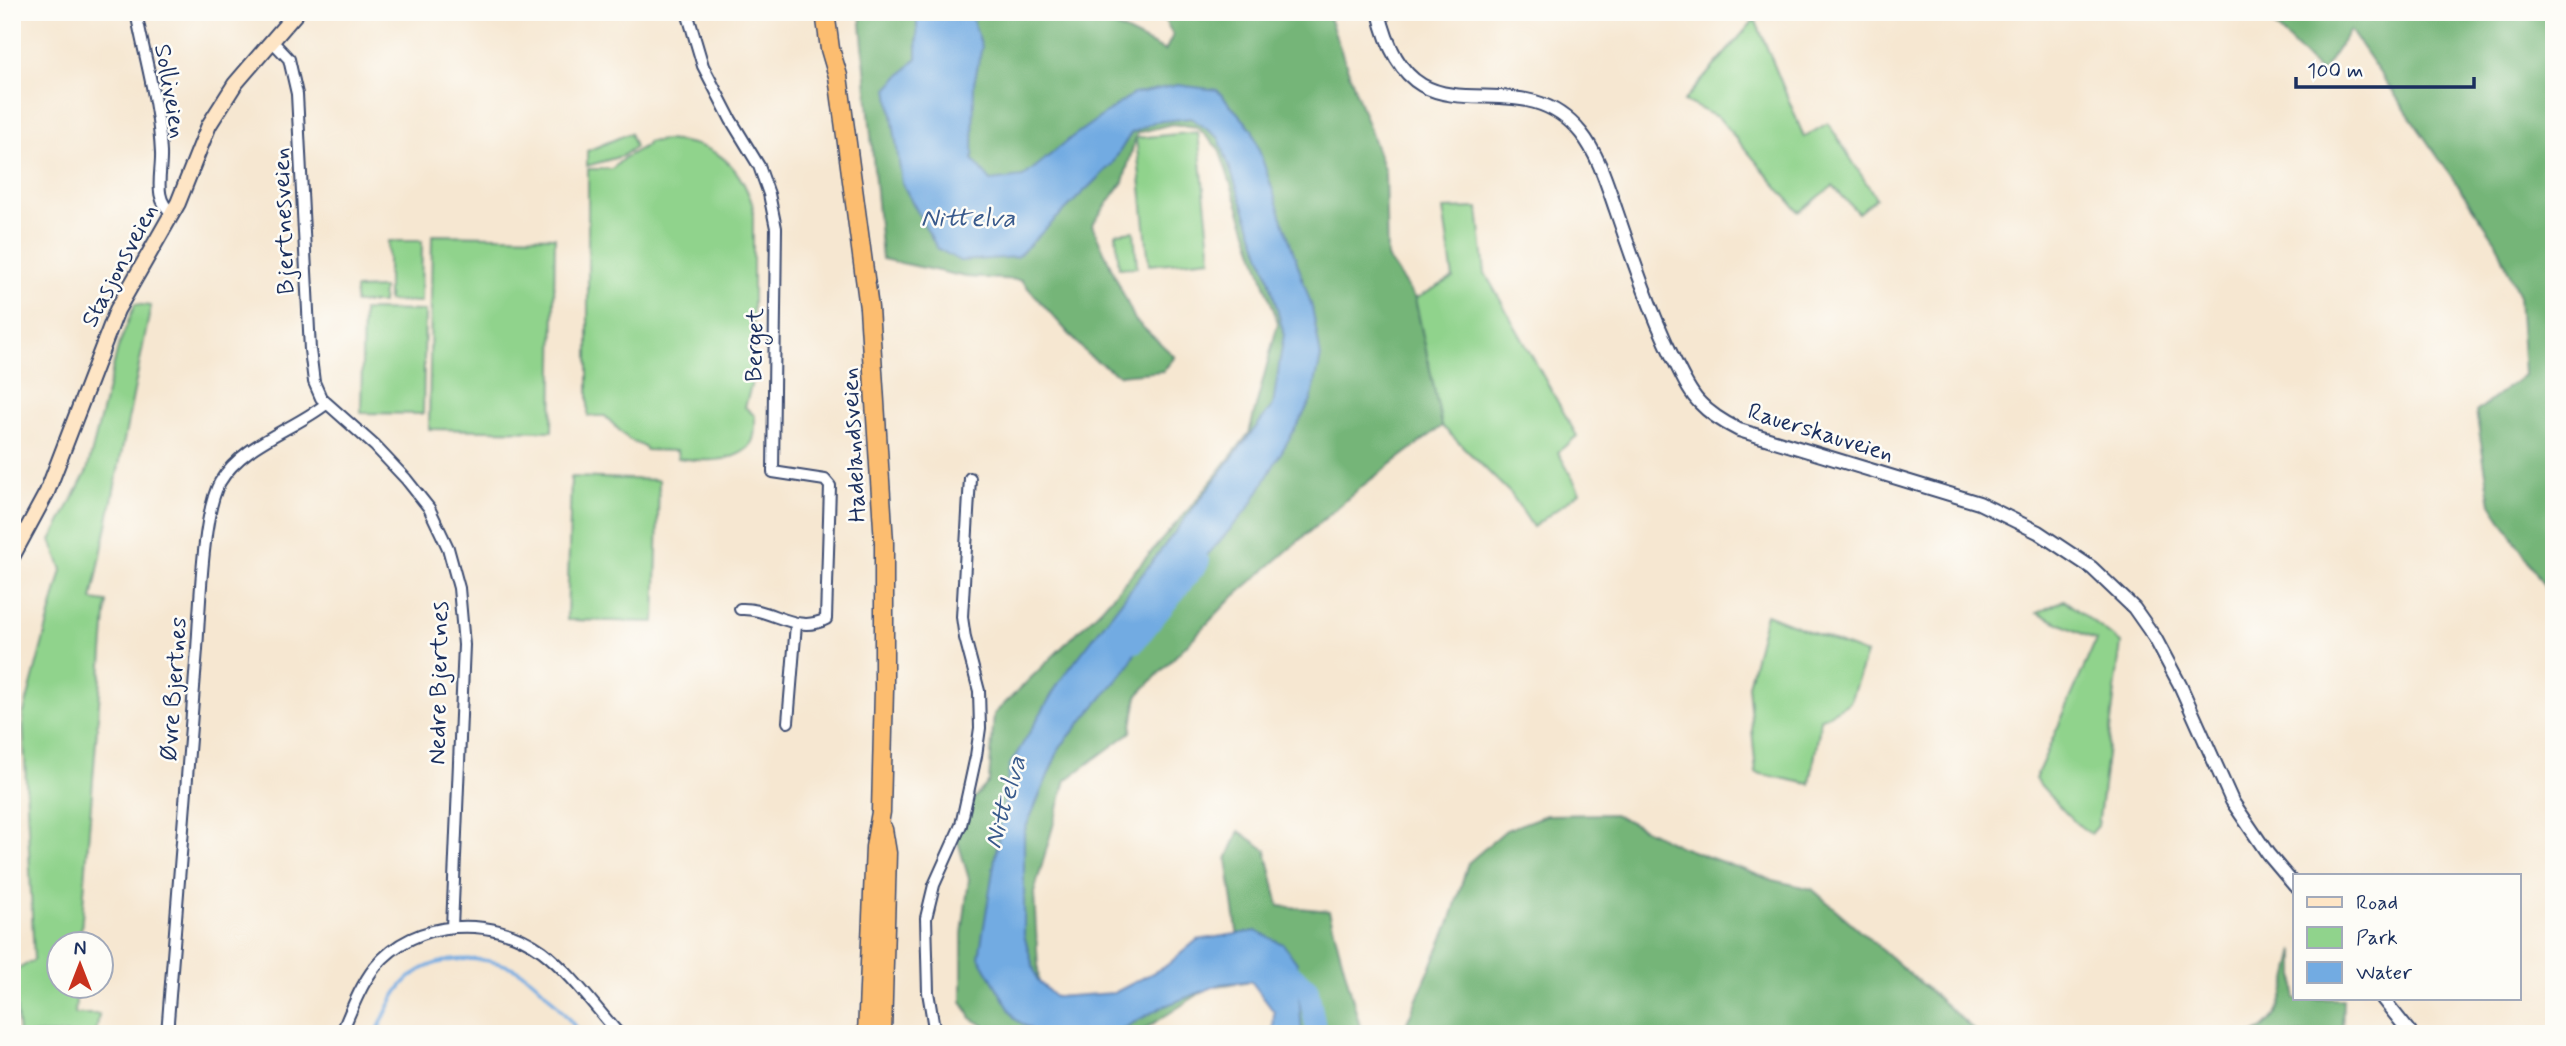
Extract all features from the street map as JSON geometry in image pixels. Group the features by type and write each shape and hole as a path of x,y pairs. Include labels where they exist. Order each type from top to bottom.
{"highway":[{"name":"Hadelandsveien","path":"825,12 830,49 838,76 865,269 880,461 884,615 881,812 875,847 867,1034"},
{"name":"Hadelandsveien","path":"837,12 840,46 838,76"},
{"name":"Hadelandsveien","path":"881,812 887,853 882,1034"}],"main road":[{"name":"Stasjonsveien","path":"12,557 47,492 117,310 173,213 203,137 217,110 235,84 297,12"}],"street":[{"name":"Solliveien","path":"136,12 157,103 161,200 165,208 173,213"},
{"name":"Berget","path":"687,12 704,66 731,120 760,166 776,228 773,472 825,480 831,486 826,620 810,625 796,624"},
{"name":"Rauerskauveien","path":"1379,12 1391,50 1401,68 1415,82 1448,95 1518,98 1538,102 1570,121 1582,134 1601,168 1658,325 1687,385 1712,414 1739,430 1979,503 2053,541 2109,583 2134,608 2155,638 2180,685 2232,801 2268,854 2293,884"},
{"name":"Bjertnesveien","path":"272,41 289,59 296,86 310,362 316,390 326,404"},
{"name":"Nedre Bjertnes","path":"326,404 374,446 421,497 445,540 459,588 464,626 464,667 452,928"},
{"name":"Øvre Bjertnes","path":"167,1034 202,588 212,503 219,483 241,459 326,404"},
{"path":"935,1034 926,976 926,918 934,885 961,825 980,729 979,691 962,617 970,478"},
{"path":"740,609 753,610 796,624 789,722"},
{"path":"341,1034 363,986 380,961 411,939 436,930 471,927 499,932 536,947 559,967 619,1034"},
{"path":"2384,1000 2411,1034"}],"green space":[{"path":"860,12 1087,12 1165,51 1173,35 1160,12 1194,12 1201,16 1231,12 1327,12 1385,172 1387,257 1415,299 1442,426 1361,487 1229,601 1137,696 1131,732 1066,780 1034,893 1040,1004 1099,1019 1238,938 1227,859 1239,831 1266,850 1279,906 1329,911 1360,1034 1280,1034 1281,1012 1252,981 1210,987 1137,1034 999,1034 971,1018 962,1001 962,934 969,879 956,835 974,798 989,782 994,714 1102,608 1194,503 1249,433 1278,323 1219,149 1197,127 1172,124 1137,133 1123,182 1092,225 1135,320 1175,357 1163,371 1119,375 1088,355 1021,280 966,277 882,259"},
{"path":"2261,12 2554,12 2554,621 2544,585 2491,504 2476,412 2524,375 2519,296 2496,241 2350,30 2321,73"},
{"path":"1755,19 1804,137 1828,123 1876,198 1858,213 1833,186 1799,212 1719,118 1684,101"},
{"path":"1198,132 1211,259 1149,265 1136,138"},
{"path":"630,133 635,147 622,156 587,166 587,151"},
{"path":"666,140 697,145 722,157 740,177 753,206 753,364 745,407 755,416 754,433 748,448 723,459 686,459 678,458 677,451 646,450 628,439 605,416 588,416 588,169 612,169 624,158 647,145 647,142"},
{"path":"1478,208 1485,273 1577,436 1558,452 1580,492 1533,527 1511,494 1442,426 1415,299 1453,278 1443,209"},
{"path":"1134,231 1137,267 1119,268 1116,233"},
{"path":"432,235 555,237 552,431 429,429"},
{"path":"388,241 422,241 421,302 388,301"},
{"path":"383,288 382,303 355,303 355,289"},
{"path":"135,304 151,306 92,600 107,602 81,930 46,930 46,1000 76,1000 75,1014 99,1014 96,1034 19,1034 13,972 34,960 23,716 62,570 51,540 87,471 118,348"},
{"path":"363,310 425,311 423,414 361,413"},
{"path":"571,477 659,480 655,622 567,620"},
{"path":"2064,600 2121,643 2098,826 2091,834 2069,816 2035,779 2096,640 2037,613"},
{"path":"1766,614 1866,654 1850,702 1821,719 1810,784 1756,773 1748,685"},
{"path":"1614,814 1681,847 1772,880 1812,889 1979,1034 1402,1034 1450,922 1468,863 1506,830 1546,815"},
{"path":"2293,958 2293,1000 2343,1000 2342,1034 2253,1034 2272,1019 2286,986"}],"water":[{"name":"Nittelva","path":"917,12 970,12 982,47 974,83 973,160 991,181 1023,177 1072,137 1133,94 1178,85 1217,90 1252,129 1312,307 1321,357 1311,401 1249,508 1155,614 1128,667 1060,747 1024,832 1024,935 1037,980 1055,997 1114,993 1166,966 1197,940 1256,931 1283,944 1297,963 1302,1034 1273,1034 1274,1012 1251,981 1221,984 1162,1007 1113,1034 1038,1034 1015,1019 979,957 1010,765 1060,681 1273,405 1284,334 1268,275 1219,138 1191,118 1154,122 1131,133 1112,164 1017,257 960,261 937,248 902,183 888,88 917,58"}],"waterway":[{"name":"Nittelva","path":"1134,643 1199,562"},
{"path":"376,1034 396,995 413,975 440,963 472,959 504,965 530,978 581,1034"},
{"name":"Nittelva","path":"1275,961 1308,988 1317,1034"}]}
